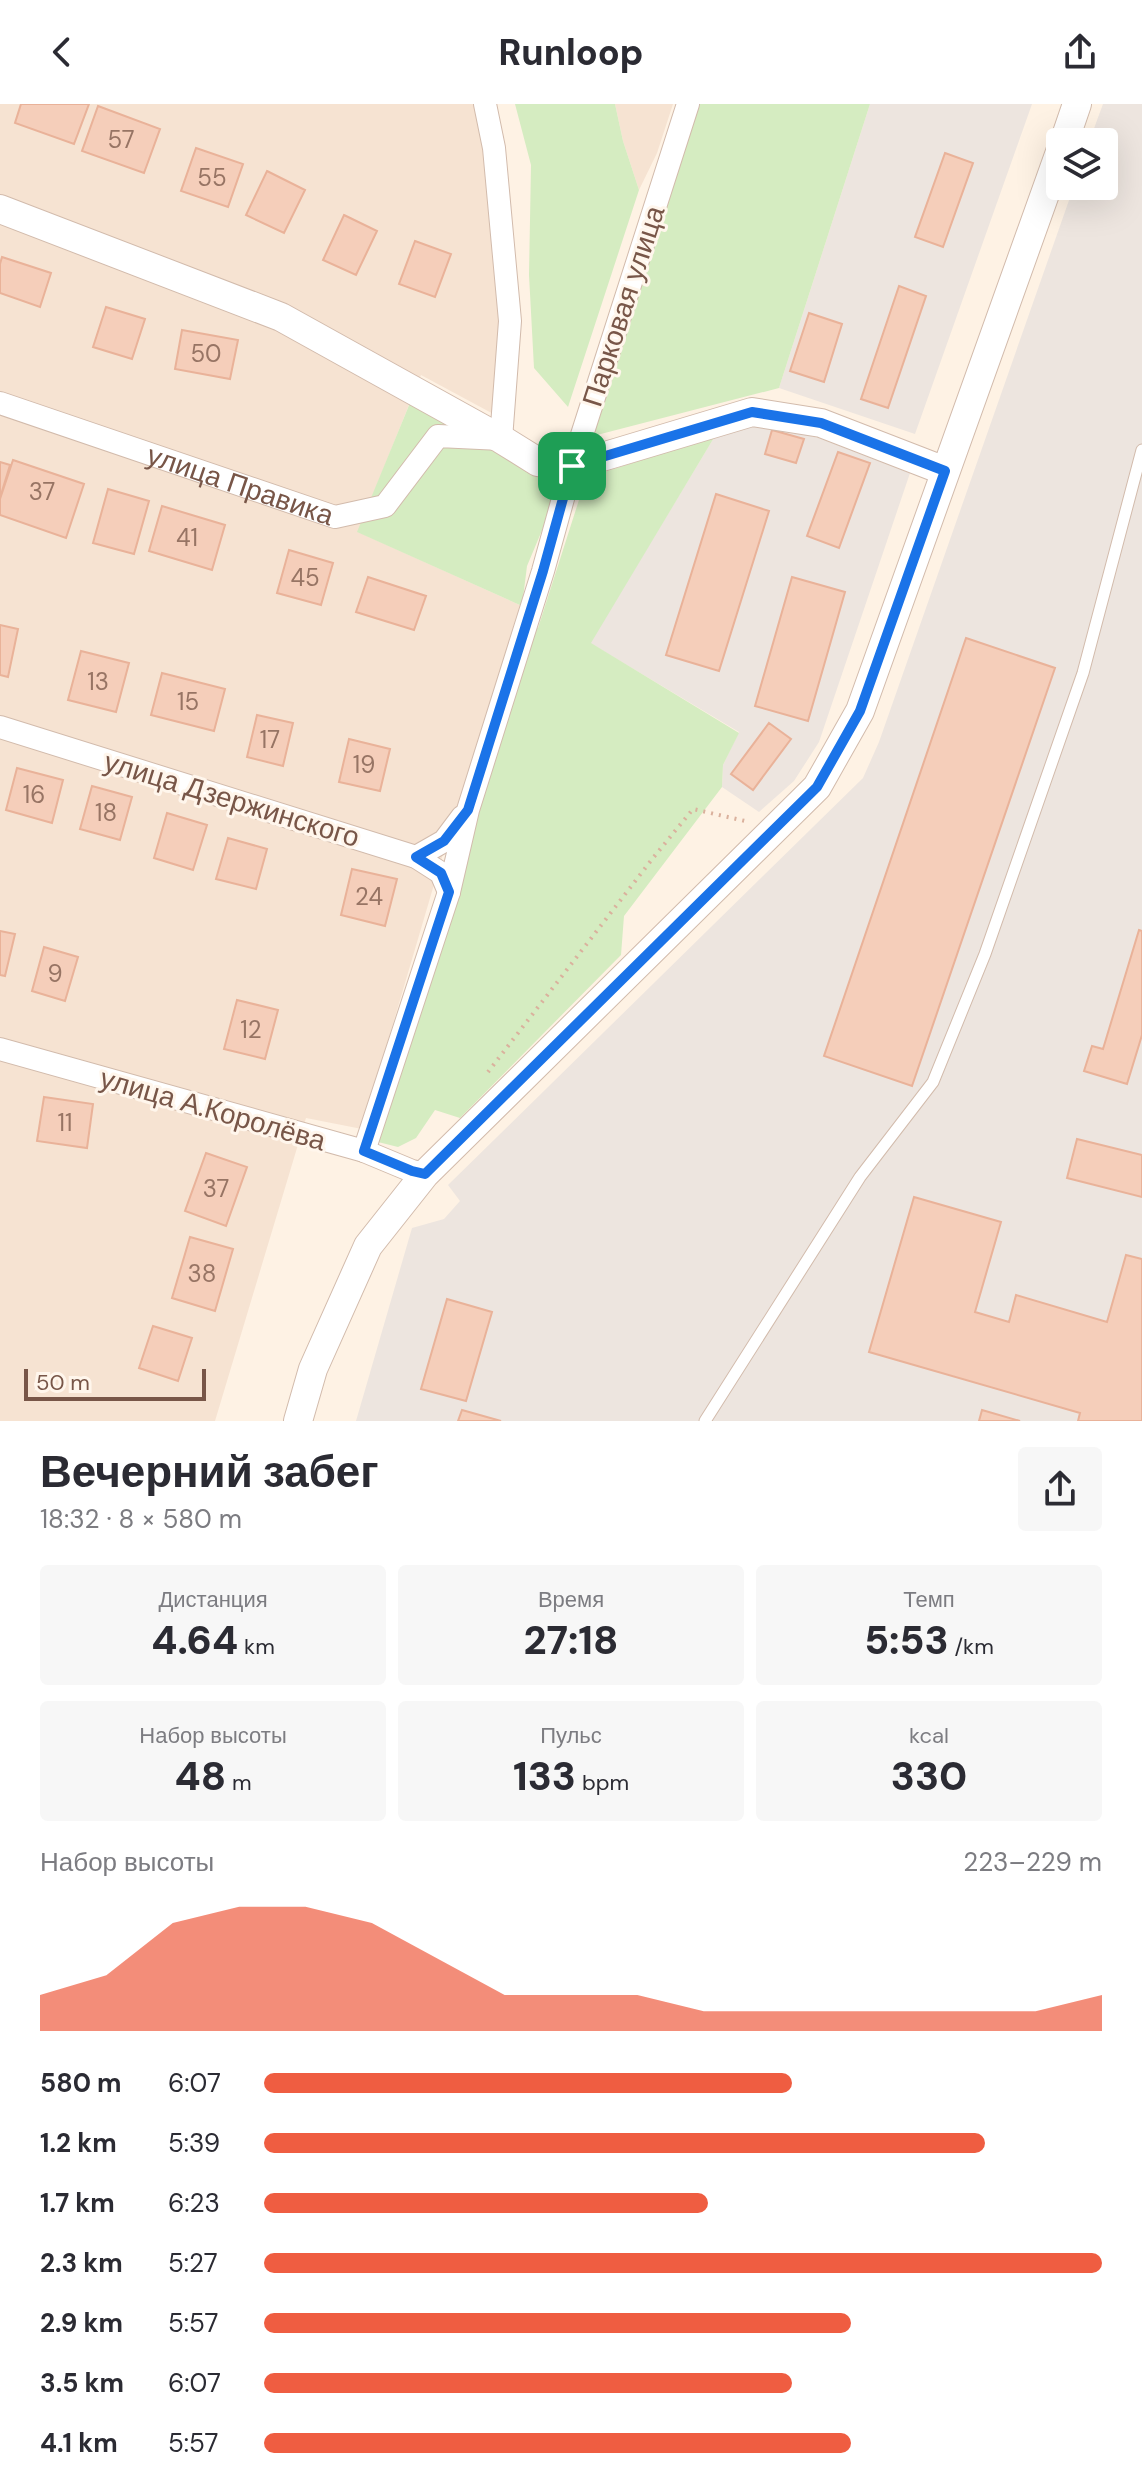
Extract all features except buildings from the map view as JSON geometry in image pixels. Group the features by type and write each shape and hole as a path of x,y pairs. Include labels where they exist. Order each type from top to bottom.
{"street":[{"path":"485,104 494,148 510,321 501,439"},
{"name":"Парковая улица","path":"364,1151 449,892 468,810 543,571 572,466 688,104"},
{"path":"1069,128 1077,104"},
{"path":"298,1421 313,1369 368,1246 425,1174 817,787 860,711 1046,191"},
{"name":"улица Правика","path":"0,209 281,317 538,462 572,466 752,412 821,423 945,471"},
{"name":"улица Правика","path":"0,403 335,517 385,506 438,436 501,439"},
{"name":"улица Дзержинского","path":"0,727 416,857 441,873 449,892"},
{"path":"416,857 444,841 468,810"},
{"name":"улица А.Королёва","path":"0,1049 364,1151 425,1174"}],"lane":[{"path":"705,1421 860,1177 933,1082 985,954 1083,673 1142,450"}],"path":[{"path":"479,1083 693,809 747,822"}],"shaded area":[{"path":"0,104 478,104 501,286 499,417 421,375 358,532 522,606 443,854 362,1129 306,1118 215,1421 0,1421"},
{"path":"615,104 673,104 657,153 639,190 623,141"},
{"path":"870,104 1032,104 915,434 779,388"},
{"path":"1103,104 1142,104 1142,1421 356,1421 412,1228 444,1219 460,1201 448,1185 863,778 879,742 1069,200 1118,200 1118,128 1094,128"},
{"path":"760,424 819,438 910,473 819,742 794,781 759,812 722,787 723,765 739,732 590,643 715,436"}],"green space":[{"path":"515,104 615,104 639,190 568,407 534,368 529,275 531,165"},
{"path":"698,104 870,104 779,388 593,436"},
{"path":"412,398 517,464 557,480 556,497 527,566 522,606 357,532"},
{"path":"715,436 591,643 739,733 723,765 722,787 624,916 621,955 460,1118 435,1110 416,1138 398,1147 370,1140 521,625 538,628 586,478"}],"route":[{"path":"752,412 821,423 945,471 860,711 817,787 425,1174 364,1151 449,892 441,873 416,857 444,841 468,810 543,571 572,466 752,412"}]}
